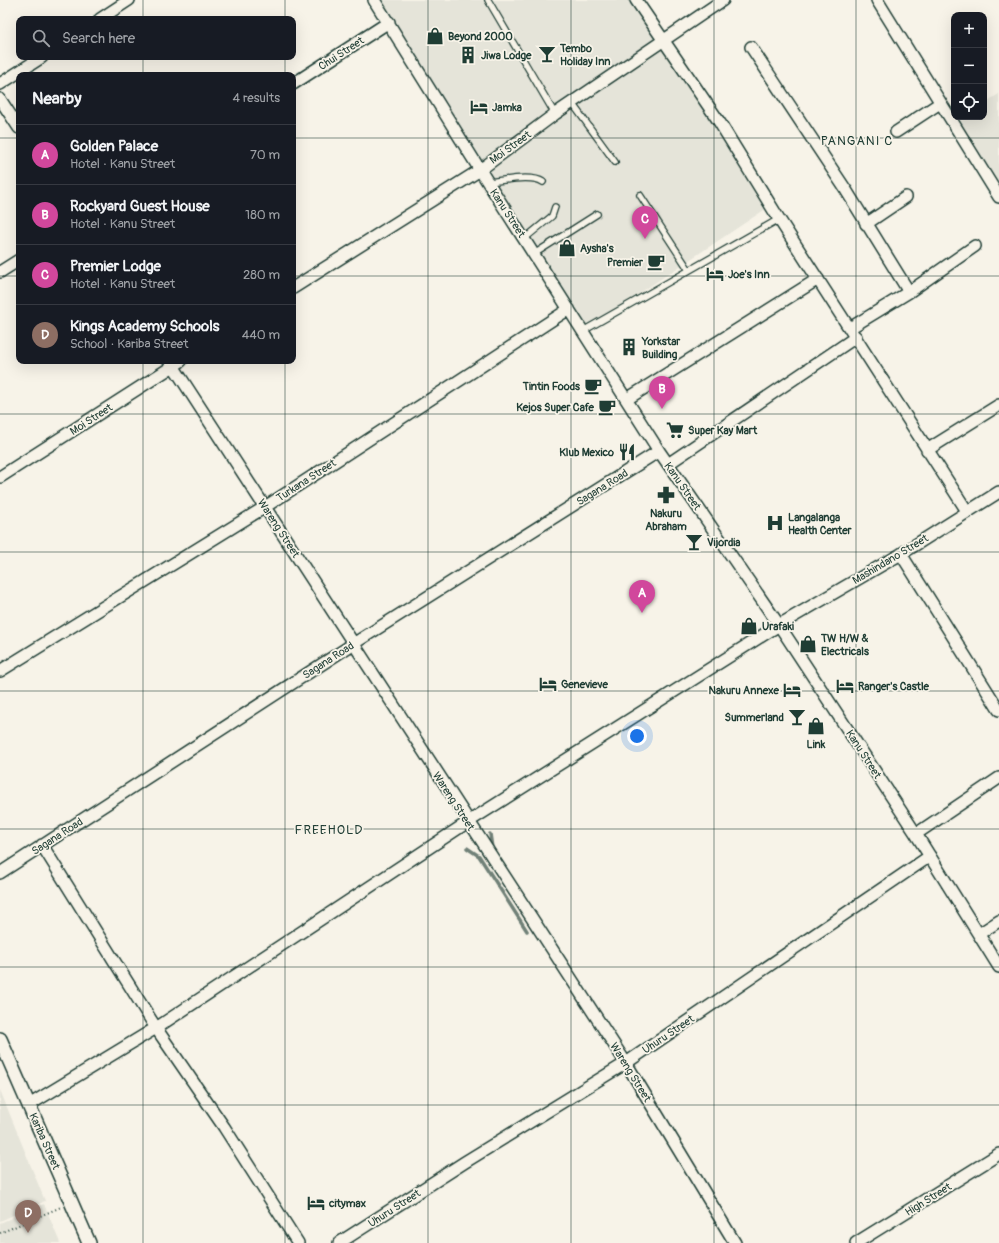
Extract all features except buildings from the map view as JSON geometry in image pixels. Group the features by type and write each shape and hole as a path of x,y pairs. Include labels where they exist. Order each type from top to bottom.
{"street":[{"path":"105,16 129,0"},
{"name":"Kanu Street","path":"374,0 480,170 659,451 779,624 916,834 999,967"},
{"path":"636,0 720,123 779,219 968,512"},
{"name":"Moi Street","path":"296,286 480,170 554,114 664,42 723,0"},
{"path":"877,0 999,197"},
{"name":"Chui Street","path":"296,82 389,22"},
{"path":"751,47 846,190 909,292"},
{"path":"19,72 37,60"},
{"path":"0,84 16,74"},
{"path":"0,99 16,123"},
{"path":"896,132 940,102"},
{"path":"866,224 906,197"},
{"path":"668,464 975,246"},
{"path":"0,272 16,262"},
{"path":"627,399 818,279"},
{"name":"Turkana Street","path":"0,671 265,507 569,309"},
{"name":"Moi Street","path":"0,477 172,364"},
{"name":"Wareng Street","path":"175,364 353,644 626,1063 735,1243"},
{"path":"928,450 999,405"},
{"name":"Sagana Road","path":"0,873 353,644 659,451"},
{"name":"Mashindano Street","path":"29,1105 156,1028 468,822 779,624 901,554 999,492"},
{"path":"901,554 999,710"},
{"path":"916,834 999,778"},
{"path":"42,845 156,1028 224,1127 298,1243"},
{"name":"Uhuru Street","path":"339,1243 465,1162 626,1063 930,856"},
{"path":"979,934 999,921"},
{"name":"Kariba Street","path":"0,1039 89,1243"},
{"name":"High Street","path":"856,1243 999,1154"}],"lane":[{"path":"488,0 554,114"},
{"path":"572,103 615,162"},
{"path":"488,182 527,178 539,179 543,182"},
{"path":"640,195 689,270"},
{"path":"524,239 552,216 555,207"},
{"path":"534,254 596,214"},
{"path":"583,331 779,219"}],"path":[{"path":"0,1233 71,1203"}],"shaded area":[{"path":"371,0 639,0 773,204 583,331"},
{"path":"999,94 999,187 956,120 987,120 987,101"},
{"path":"0,1090 45,1201 0,1221"},
{"path":"44,1204 60,1243 0,1243 0,1223"}],"waterway":[{"path":"490,834 492,848"},
{"path":"467,848 479,856 527,931"}],"place":[{"name":"Beyond 2000","path":"435,36"},
{"name":"Tembo Holiday Inn","path":"547,54"},
{"name":"Jiwa Lodge","path":"468,55"},
{"name":"Jamka","path":"479,107"},
{"name":"Premier Lodge","path":"645,239"},
{"name":"Aysha's","path":"567,248"},
{"name":"Premier","path":"656,262"},
{"name":"Joe's Inn","path":"715,274"},
{"name":"Yorkstar Building","path":"629,347"},
{"name":"Tintin Foods","path":"593,386"},
{"name":"Kejos Super Cafe","path":"607,407"},
{"name":"Rockyard Guest House","path":"662,409"},
{"name":"Super Kay Mart","path":"675,430"},
{"name":"Klub Mexico","path":"627,452"},
{"name":"Nakuru Abraham","path":"666,495"},
{"name":"Langalanga Health Center","path":"775,523"},
{"name":"Vijordia","path":"694,542"},
{"name":"Golden Palace","path":"642,613"},
{"name":"Urafaki","path":"749,626"},
{"name":"TW H/W & Electricals","path":"808,644"},
{"name":"Genevieve","path":"548,684"},
{"name":"Ranger's Castle","path":"845,686"},
{"name":"Nakuru Annexe","path":"792,690"},
{"name":"Summerland","path":"797,717"},
{"name":"Link","path":"816,726"},
{"name":"citymax","path":"316,1203"},
{"name":"Kings Academy Schools","path":"28,1233"}],"district":[{"name":"PANGANI C","path":"857,140"},
{"name":"FREEHOLD","path":"329,829"}]}
